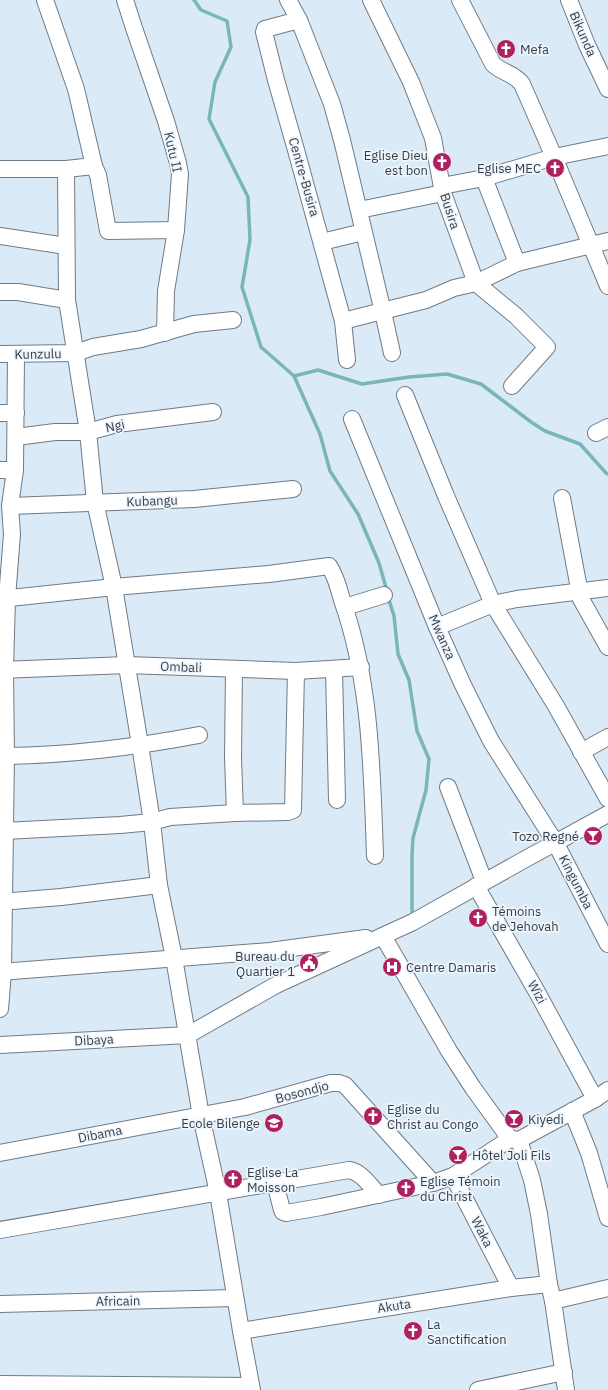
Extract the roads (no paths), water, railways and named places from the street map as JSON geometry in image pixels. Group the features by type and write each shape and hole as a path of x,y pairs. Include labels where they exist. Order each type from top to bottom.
{"street":[{"path":"45,0 76,89 94,166 98,175 108,231 176,230"},
{"name":"Kutu II","path":"125,0 166,121 180,174 176,230 166,290 165,333"},
{"path":"288,0 299,20 332,104 359,210 392,353"},
{"name":"Busira","path":"370,0 401,60 423,111 433,138 442,189 476,283"},
{"path":"460,0 493,64 496,68 515,76 522,84 608,286"},
{"name":"Bikunda","path":"569,0 587,46 603,67 608,89"},
{"name":"Centre-Busira","path":"299,20 265,29 264,32 343,322 347,360"},
{"path":"359,210 484,178 554,157 608,146"},
{"path":"0,169 66,169 94,166"},
{"path":"0,1384 251,1388 218,1193 201,1116 174,958 159,885 152,822 114,587 95,502 88,432 67,300 66,169"},
{"path":"484,178 518,263"},
{"path":"322,242 363,232"},
{"path":"0,236 66,246"},
{"path":"343,322 426,300 454,288 476,283 518,263 608,241"},
{"path":"476,283 516,316 547,347 512,386"},
{"path":"0,292 18,292 67,300"},
{"name":"Kunzulu","path":"8,354 76,353 93,347 165,333 194,324 233,320"},
{"path":"0,1009 6,756 3,670 4,598 6,535 10,506 8,470 16,437 8,413 8,354"},
{"path":"405,395 446,496 493,604 556,706 608,799"},
{"name":"Ngi","path":"16,437 56,432 88,432 117,424 214,412"},
{"name":"Mwanza","path":"352,419 437,628 463,685 491,741 555,842"},
{"name":"Kubangu","path":"10,506 194,499 293,489"},
{"path":"562,498 579,591 584,607 608,647"},
{"path":"4,598 269,574 327,566 331,568 352,627 361,667 371,759 375,856"},
{"path":"437,628 493,604 517,599 608,588"},
{"path":"345,607 384,595"},
{"name":"Ombali","path":"3,670 127,665 296,671 334,670 361,667"},
{"path":"234,669 233,758 235,813"},
{"path":"334,670 337,800"},
{"path":"4,831 89,828 152,822 170,817 235,813 288,812 293,810 296,671"},
{"path":"6,756 34,755 140,745 199,734"},
{"path":"581,752 608,737"},
{"name":"Wizi","path":"448,787 480,884 537,992 602,1094"},
{"path":"188,1035 276,984 412,922 608,814"},
{"name":"Kingumba","path":"555,842 608,944"},
{"path":"2,901 61,898 159,885"},
{"path":"1,972 270,951 383,936"},
{"path":"383,936 449,1051 473,1088 514,1139 532,1180 545,1248 549,1284 553,1301 566,1390"},
{"name":"Dibaya","path":"0,1045 188,1035"},
{"name":"Bosondjo","path":"201,1116 245,1107 331,1083 339,1083 345,1085 433,1183"},
{"path":"275,1183 282,1210 286,1212 379,1195 433,1183 453,1176 514,1139 572,1111 602,1094"},
{"path":"572,1111 589,1153 608,1218"},
{"name":"Dibama","path":"0,1153 201,1116"},
{"path":"0,1230 349,1170 359,1174 379,1195"},
{"name":"Waka","path":"453,1176 512,1288"},
{"name":"Akuta","path":"241,1331 512,1288 549,1284"},
{"path":"553,1301 608,1288"},
{"name":"Africain","path":"0,1304 235,1298"},
{"path":"478,1390 564,1372"}],"waterway":[{"path":"194,0 201,10 227,21 231,47 215,82 209,119 248,197 250,240 242,287 261,347 294,376 318,370 362,384 409,377 447,374 481,384 545,431 580,444 608,474"},
{"path":"294,376 320,434 330,471 358,514 379,563 387,591"},
{"path":"388,597 394,616 398,654 409,680 417,731 429,759 426,790 413,838 412,917"}],"place":[{"name":"Mefa","path":"506,49"},
{"name":"Eglise Dieu est bon","path":"442,162"},
{"name":"Eglise MEC","path":"555,168"},
{"name":"Tozo Regné","path":"593,836"},
{"name":"Témoins de Jehovah","path":"478,918"},
{"name":"Bureau du Quartier 1","path":"309,963"},
{"name":"Centre Damaris","path":"392,967"},
{"name":"Eglise du Christ au Congo","path":"373,1116"},
{"name":"Kiyedi","path":"514,1119"},
{"name":"Ecole Bilenge","path":"274,1123"},
{"name":"Hôtel Joli Fils","path":"458,1155"},
{"name":"Eglise La Moisson","path":"233,1179"},
{"name":"Eglise Témoin du Christ","path":"406,1188"},
{"name":"La Sanctification","path":"413,1331"}]}
